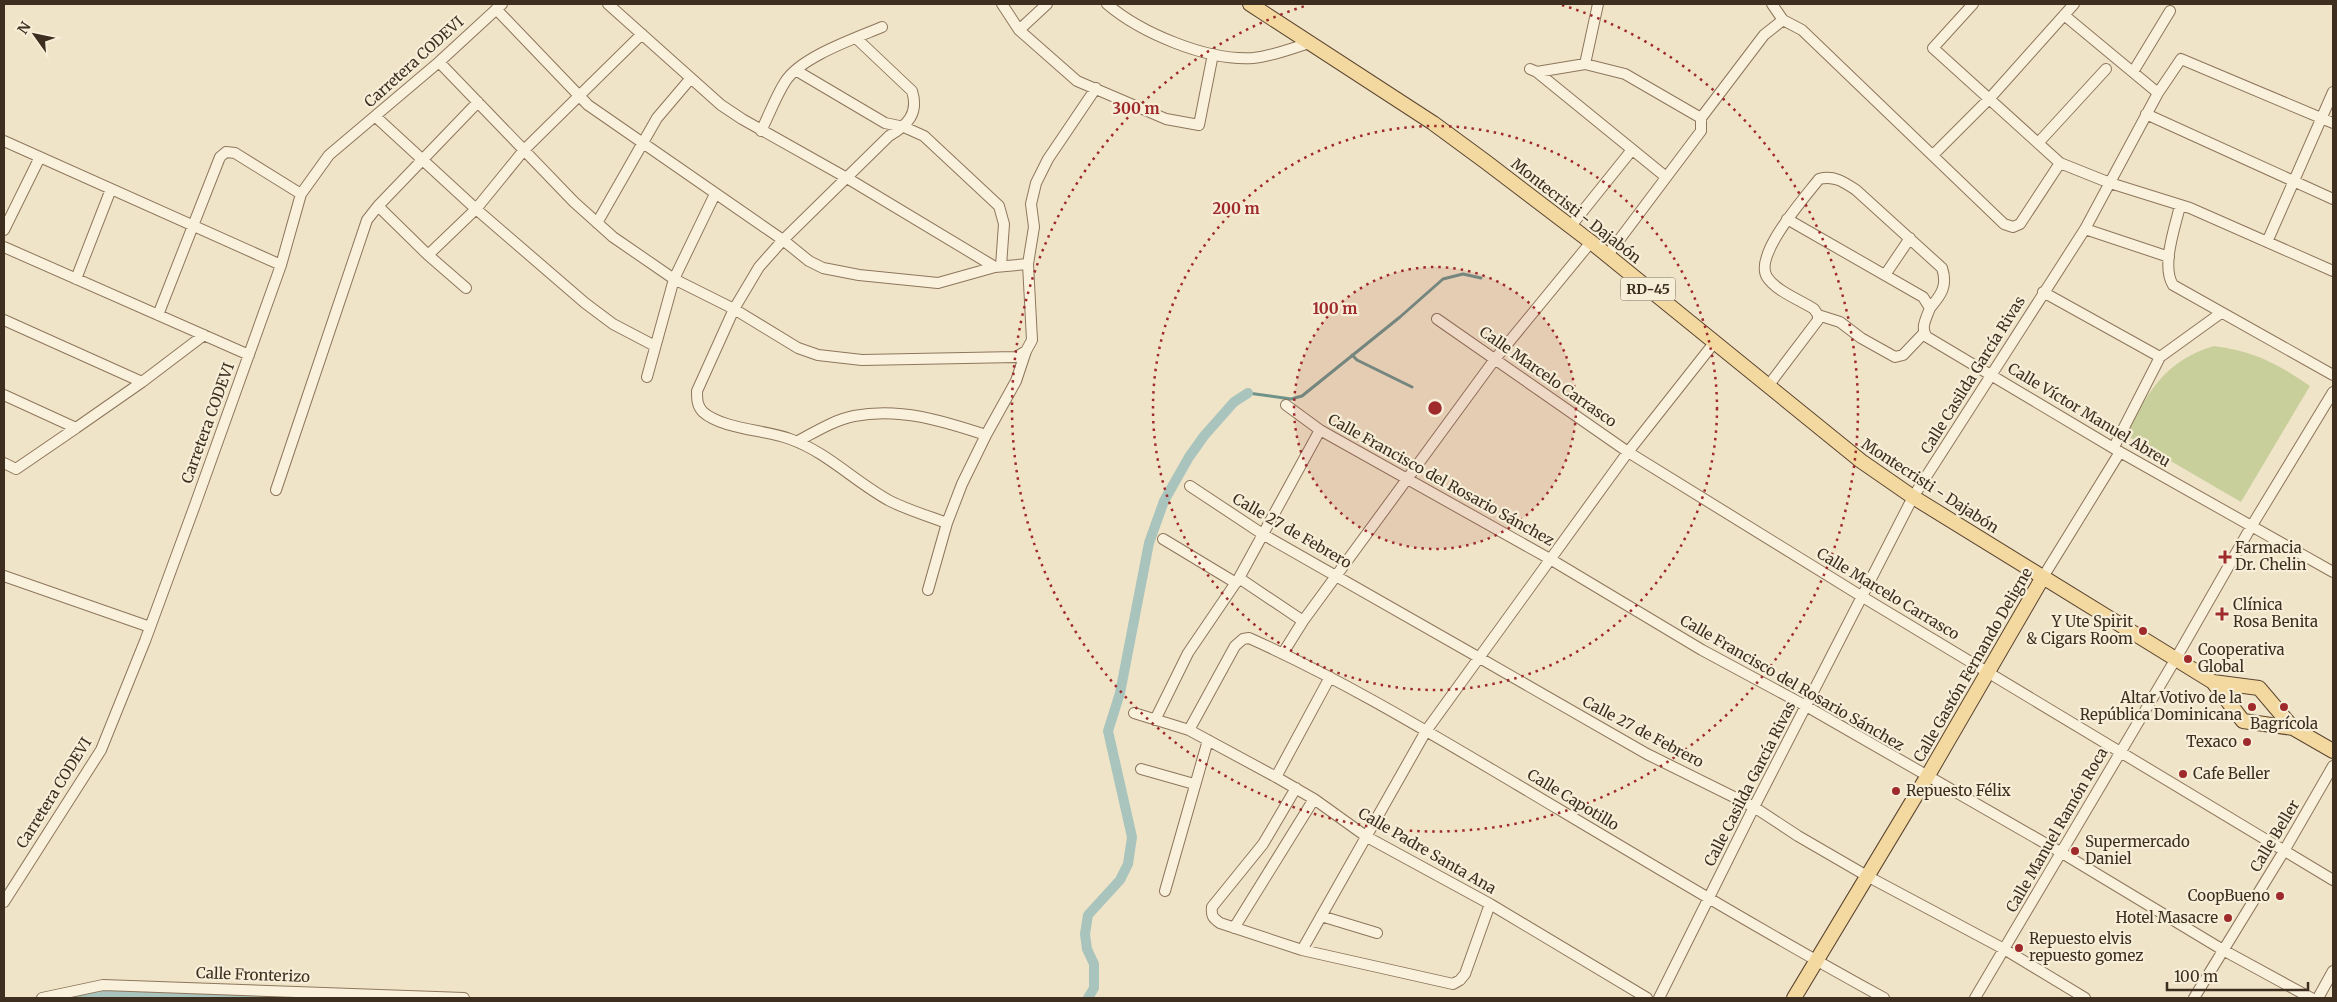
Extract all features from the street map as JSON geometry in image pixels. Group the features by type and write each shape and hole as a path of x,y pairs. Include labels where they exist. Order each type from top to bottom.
{"main road":[{"name":"Montecristi - Dajabón","path":"1250,4 1433,123 1608,256 1861,462 1913,497 2043,577"},
{"name":"RD-45","path":"2043,577 2212,682 2242,721 2293,728"},
{"name":"Calle Gastón Fernando Deligne","path":"1794,998 1927,777 2043,577"},
{"name":"RD-45","path":"2212,682 2259,688 2293,728 2333,751"}],"street":[{"path":"608,4 721,105 761,131 847,178 998,267"},
{"path":"1002,4 1020,30 1077,81 1166,119 1199,125 1213,54"},
{"path":"1020,30 1047,4"},
{"path":"1107,4 1122,16 1153,35 1213,54 1251,58 1275,54 1309,43"},
{"path":"1585,64 1598,4"},
{"path":"1772,4 1783,20 1802,30 2004,224 2013,227 2020,224 2060,163"},
{"path":"1973,4 1932,48 2039,142 2060,163 2110,183 2180,206 2333,271"},
{"path":"1933,155 1990,98 2074,4"},
{"path":"499,6 579,96 611,124 783,240 809,261 822,268 859,276 938,283 998,267 1028,264"},
{"name":"Carretera CODEVI","path":"4,902 101,750 150,627 249,355 281,265 301,194 329,155 439,62 499,6"},
{"path":"2133,72 2170,10"},
{"path":"2064,15 2158,93"},
{"path":"1608,256 1701,131 1701,118 1764,35 1783,20"},
{"path":"761,131 785,81 820,54 882,27"},
{"path":"428,255 476,209 524,150 642,34"},
{"path":"856,38 912,91 915,102 914,110 904,127 889,136 783,240 759,267 734,309 697,391 697,403 702,411 713,418 776,433 798,441 822,454 890,501 912,511 947,522"},
{"name":"Calle Casilda García Rivas","path":"1659,998 1754,807 1913,497 2085,229 2146,114 2181,59 2322,117"},
{"path":"439,62 524,150 613,237 674,279 734,309 798,348 818,356 862,360 1016,357 1026,351"},
{"path":"1666,177 1631,151 1534,71 1585,64 1625,74 1701,118"},
{"path":"2039,142 2106,69"},
{"path":"797,71 885,123 904,127 924,136 999,206 1004,224 998,267"},
{"path":"597,223 657,118 690,78"},
{"path":"928,590 947,522 962,484 1016,380 1032,340 1028,264 1034,226 1031,204 1036,183 1048,160 1096,88"},
{"path":"2267,242 2333,92"},
{"path":"276,490 368,220 378,206 478,102"},
{"path":"2146,114 2333,198"},
{"path":"376,116 476,209 585,303 613,324 655,346"},
{"path":"2322,117 2333,122"},
{"path":"4,140 281,265"},
{"path":"1570,227 1631,151"},
{"path":"158,315 220,156 226,152 235,153 301,194"},
{"path":"4,230 40,157"},
{"path":"1828,176 1840,179 1856,190 1942,268 1946,279 1940,297 1930,308 1923,326 1924,334 1902,355 1895,357 1862,338 1840,322 1818,315 1814,309 1772,283 1765,275 1764,264 1787,219 1819,179 1828,176"},
{"path":"76,279 111,189"},
{"path":"647,378 674,279 714,194"},
{"path":"378,206 428,255 466,288"},
{"path":"2180,206 2169,256 2169,279 2173,285 2333,375"},
{"path":"1787,219 1923,297 1930,308"},
{"path":"2085,229 2169,256"},
{"path":"1885,275 1910,238"},
{"path":"1283,653 1407,477 1495,359 1590,242"},
{"path":"4,247 249,355"},
{"path":"2043,292 2160,357 2221,313"},
{"path":"1768,386 1816,325 1818,315"},
{"name":"Calle Marcelo Carrasco","path":"1437,319 1628,452 1862,596 2333,880"},
{"path":"4,320 142,382"},
{"name":"Calle Víctor Manuel Abreu","path":"1924,334 2117,450 2333,572"},
{"path":"4,463 16,469 142,382 204,335"},
{"path":"1302,950 1368,837 1426,731 1628,452 1714,343"},
{"name":"Calle Gastón Fernando Deligne","path":"2043,577 2117,450 2160,357"},
{"name":"Calle Manuel Ramón Roca","path":"1975,998 2062,853 2251,527 2333,392"},
{"path":"4,395 76,428"},
{"name":"Calle Francisco del Rosario Sánchez","path":"1286,405 1320,430 1407,477 1550,559 1702,650 1806,706 2062,853 2223,950 2311,998"},
{"path":"798,441 853,416 880,414 933,418 986,435"},
{"path":"1155,720 1188,654 1237,581 1264,535 1320,430"},
{"name":"Calle 27 de Febrero","path":"1190,486 1264,535 1646,754 1754,807 1798,836 1867,876 2004,949 2085,998"},
{"path":"1163,539 1304,621"},
{"path":"4,576 150,627"},
{"name":"Calle Capotillo","path":"1189,730 1235,646 1243,639 1249,638 1330,677 1426,731 1816,961 1884,998"},
{"path":"1276,777 1330,677"},
{"name":"Calle Padre Santa Ana","path":"1134,713 1189,730 1296,788 1368,837 1490,904 1648,998"},
{"path":"1165,891 1208,740"},
{"name":"Calle Beller","path":"2194,998 2284,851 2333,766"},
{"path":"1141,769 1194,784"},
{"path":"1296,788 1263,844 1212,907 1211,914 1214,919 1234,928 1302,950 1453,984 1465,974 1490,904"},
{"path":"1234,928 1314,799"},
{"path":"1321,916 1377,933"},
{"path":"2318,998 2333,971"},
{"name":"Calle Fronterizo","path":"42,998 103,985 464,998"}],"green space":[{"path":"2214,346 2254,355 2287,371 2310,386 2241,502 2126,435 2150,392 2160,380 2183,360 2197,352"}],"waterway":[{"path":"1248,393 1291,399 1302,396 1400,317 1443,279 1463,274 1481,278"},
{"path":"1352,355 1357,360 1412,387"},
{"path":"1088,998 1094,988 1094,964 1087,949 1085,934 1088,915 1120,880 1128,864 1132,837 1108,731 1120,693 1149,543 1164,501 1189,457 1204,436 1234,402 1248,393"},
{"path":"71,998 94,993 271,998"}],"place":[{"name":"Farmacia Dr. Chelin","path":"2225,557"},
{"name":"Clínica Rosa Benita","path":"2222,614"},
{"name":"Y Ute Spirit & Cigars Room","path":"2143,631"},
{"name":"Cooperativa Global","path":"2188,659"},
{"name":"Altar Votivo de la República Dominicana","path":"2252,707"},
{"name":"Bagrícola","path":"2284,707"},
{"name":"Texaco","path":"2247,742"},
{"name":"Cafe Beller","path":"2183,774"},
{"name":"Repuesto Félix","path":"1896,791"},
{"name":"Supermercado Daniel","path":"2075,851"},
{"name":"CoopBueno","path":"2280,896"},
{"name":"Hotel Masacre","path":"2228,918"},
{"name":"Repuesto elvis repuesto gomez","path":"2019,948"}]}
